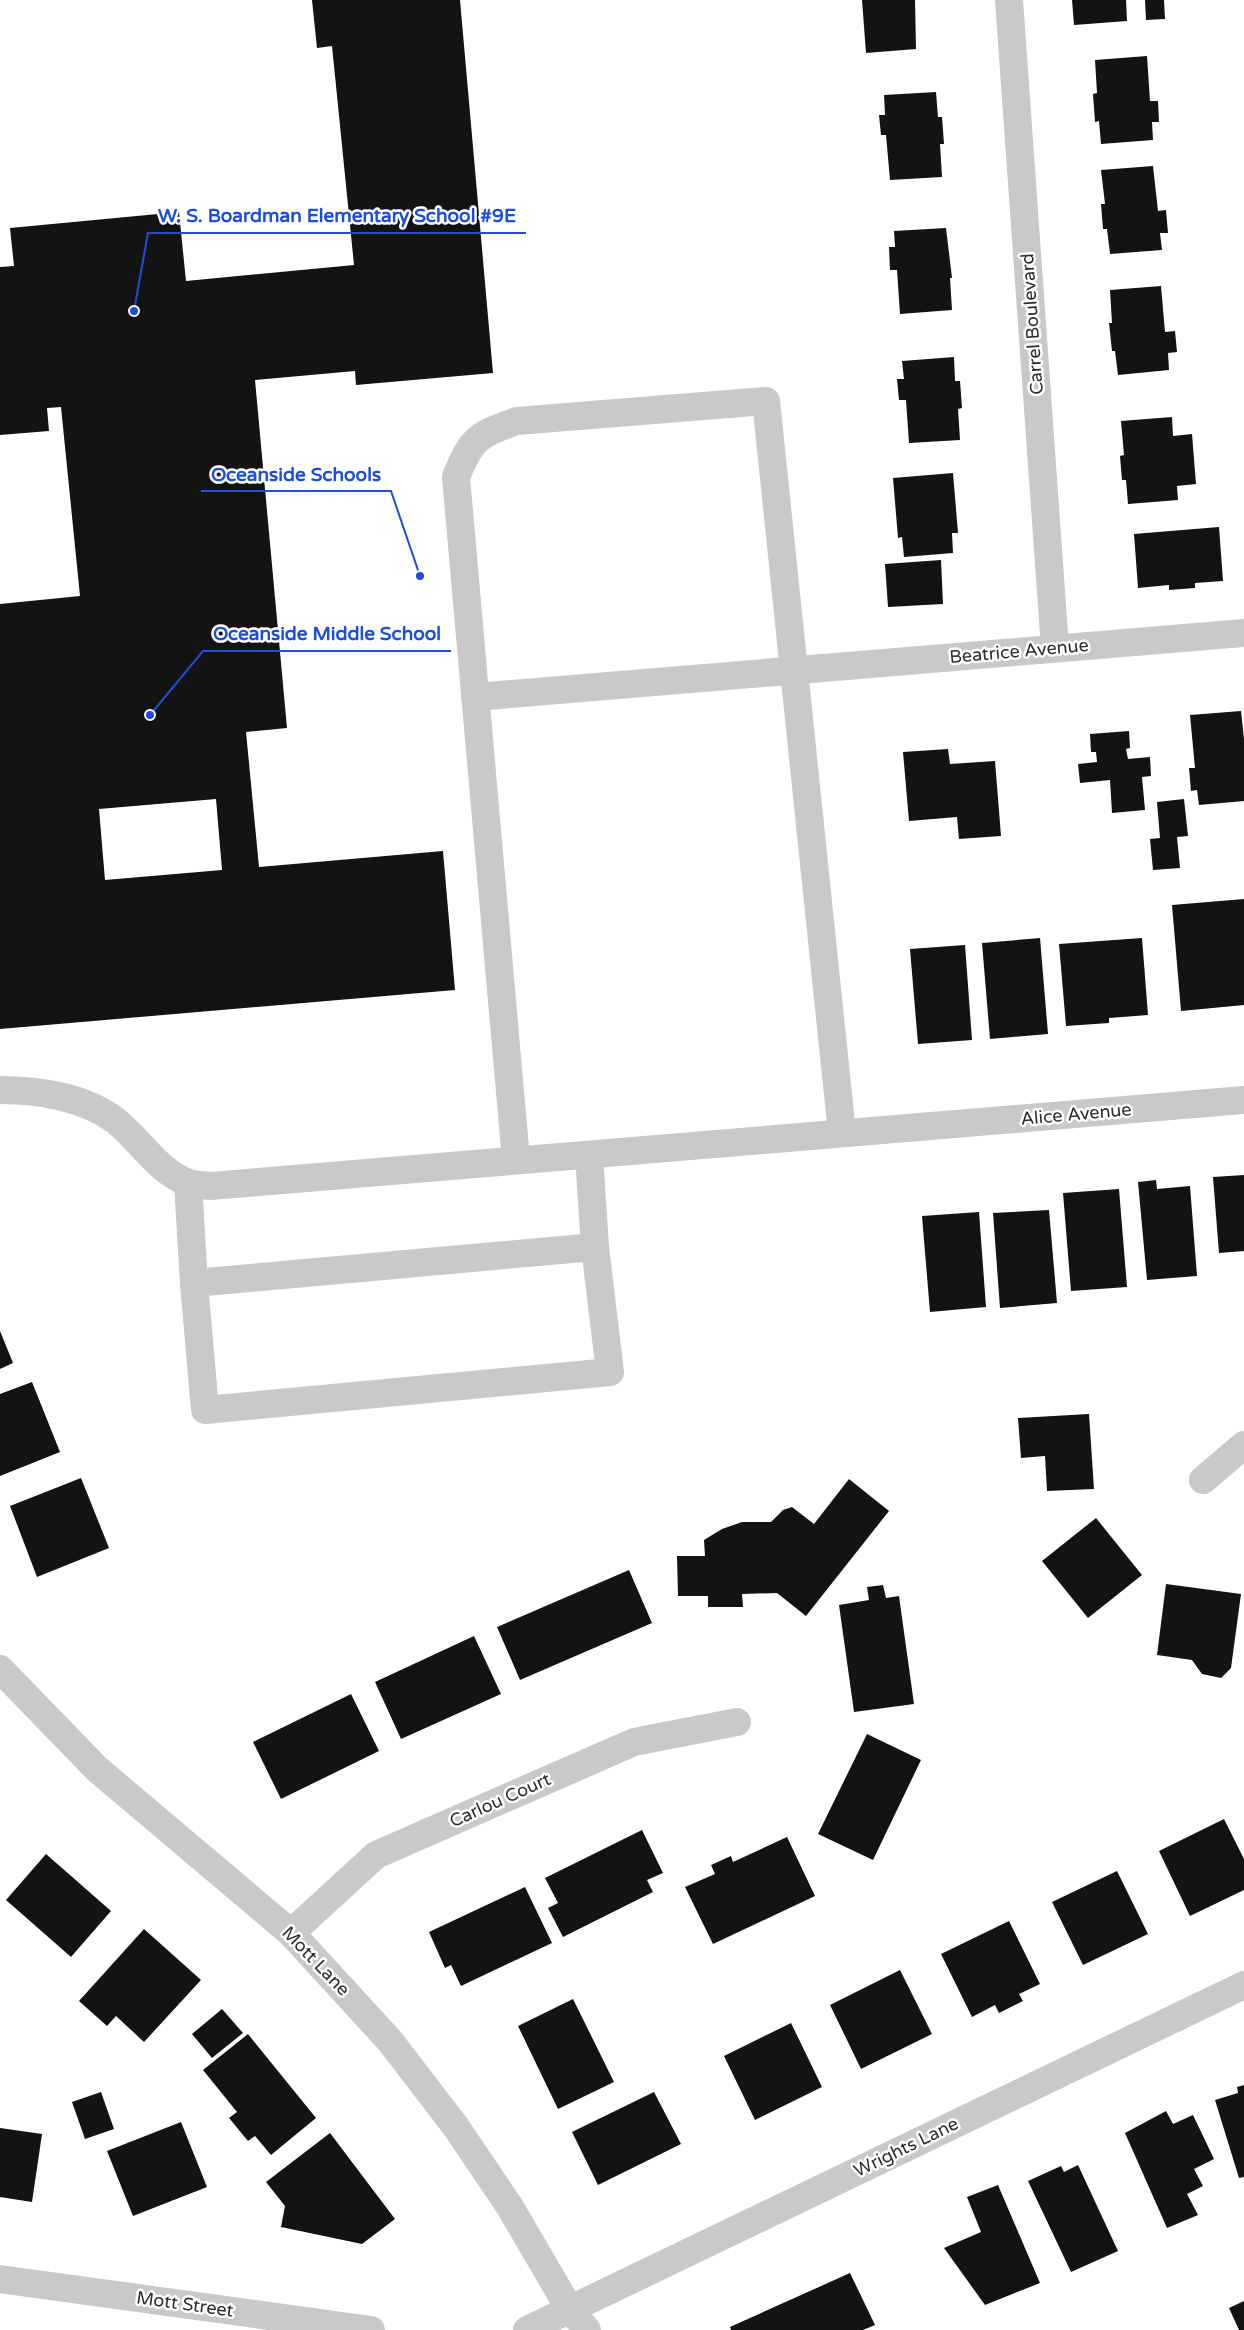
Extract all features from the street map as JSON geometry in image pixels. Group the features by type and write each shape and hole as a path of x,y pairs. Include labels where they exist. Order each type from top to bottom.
{"street":[{"name":"Carrel Boulevard","path":"1009,0 1055,648"},
{"path":"516,1160 456,476 468,448 487,432 517,421 766,401 842,1133"},
{"name":"Beatrice Avenue","path":"476,697 1244,633"},
{"path":"0,1090 50,1094 85,1103 115,1121 166,1170 188,1183 194,1283 206,1410 610,1372 595,1246 589,1155"},
{"name":"Alice Avenue","path":"188,1183 211,1186 237,1184 1244,1100"},
{"path":"194,1283 595,1246"},
{"path":"1203,1480 1244,1445"},
{"name":"Mott Lane","path":"0,1669 97,1769 291,1933 390,2041 456,2127 510,2207 569,2308"},
{"name":"Carlou Court","path":"291,1933 376,1855 634,1742 737,1722"},
{"name":"Wrights Lane","path":"569,2308 1244,1985"},
{"name":"Mott Street","path":"0,2279 371,2330"},
{"path":"527,2330 569,2308 587,2330"}],"building":[{"path":"312,0 460,0 493,373 356,385 355,371 255,380 287,728 246,732 259,867 443,851 455,990 0,1029 0,604 80,596 61,407 47,408 49,431 0,435 0,267 14,266 10,228 179,212 186,281 354,265 332,46 317,48","holes":["216,799 222,870 105,880 99,809"]},
{"path":"862,0 915,0 916,49 866,53"},
{"path":"1072,0 1126,0 1127,21 1074,25"},
{"path":"1145,0 1164,0 1165,19 1146,20"},
{"path":"1147,56 1150,101 1158,101 1159,122 1152,122 1153,140 1101,144 1099,121 1095,122 1093,94 1097,93 1095,60"},
{"path":"936,92 938,117 942,117 944,144 940,144 942,177 890,180 886,135 881,135 879,115 885,115 884,95"},
{"path":"1153,166 1158,211 1166,210 1168,233 1160,233 1162,250 1110,254 1107,229 1103,229 1101,204 1105,204 1101,170"},
{"path":"946,228 952,278 950,278 952,310 900,314 897,270 890,270 889,247 895,247 894,231"},
{"path":"1161,286 1165,332 1175,331 1177,352 1168,353 1169,370 1118,375 1115,351 1112,351 1109,323 1112,323 1110,290"},
{"path":"954,357 955,381 960,381 962,408 958,409 960,440 909,443 906,400 899,400 897,379 904,379 902,361"},
{"path":"1172,417 1173,436 1192,434 1196,484 1177,486 1178,500 1128,504 1126,480 1122,480 1120,456 1124,455 1121,421"},
{"path":"953,473 958,533 952,533 953,553 904,557 902,537 898,538 893,478"},
{"path":"1219,527 1223,581 1195,583 1195,588 1169,590 1169,585 1138,588 1134,534"},
{"path":"941,560 943,604 888,607 885,564"},
{"path":"1241,711 1244,739 1244,801 1199,805 1197,790 1191,791 1189,768 1195,768 1190,715"},
{"path":"1129,731 1130,748 1126,749 1128,759 1150,757 1151,776 1142,777 1145,810 1112,813 1110,780 1080,783 1078,764 1097,762 1096,752 1091,752 1090,734"},
{"path":"948,749 950,764 995,761 1001,836 959,839 957,817 909,821 903,752"},
{"path":"1184,799 1188,836 1177,837 1180,868 1153,870 1150,839 1160,838 1157,802"},
{"path":"1244,899 1244,1005 1181,1011 1172,905"},
{"path":"1040,938 1048,1034 990,1039 982,943"},
{"path":"1142,938 1148,1015 1109,1018 1109,1023 1066,1026 1059,944"},
{"path":"965,945 972,1040 918,1044 910,949"},
{"path":"1244,1175 1244,1251 1219,1253 1213,1177"},
{"path":"1156,1180 1157,1189 1190,1186 1197,1276 1147,1280 1138,1182"},
{"path":"1119,1189 1127,1287 1071,1291 1063,1193"},
{"path":"1049,1210 1057,1303 1000,1308 993,1213"},
{"path":"979,1212 986,1307 930,1312 922,1216"},
{"path":"0,1331 13,1363 0,1369"},
{"path":"32,1382 60,1452 0,1476 0,1394"},
{"path":"1089,1414 1094,1489 1047,1491 1045,1456 1021,1458 1018,1418"},
{"path":"81,1478 109,1548 37,1577 10,1506"},
{"path":"849,1479 889,1511 806,1616 777,1593 742,1594 743,1607 708,1607 708,1596 678,1596 677,1556 705,1556 704,1540 722,1529 742,1522 771,1522 783,1510 792,1507 814,1524"},
{"path":"1096,1518 1142,1575 1088,1618 1042,1561"},
{"path":"629,1570 652,1623 520,1680 497,1627"},
{"path":"1166,1584 1241,1594 1231,1668 1221,1678 1202,1674 1192,1660 1157,1655"},
{"path":"883,1585 886,1598 899,1596 914,1704 854,1712 839,1605 869,1600 867,1587"},
{"path":"474,1636 501,1694 401,1739 375,1682"},
{"path":"351,1694 379,1751 281,1799 253,1742"},
{"path":"867,1734 921,1760 873,1860 818,1834"},
{"path":"1224,1819 1244,1859 1244,1890 1190,1916 1159,1851"},
{"path":"642,1830 663,1873 647,1880 653,1892 563,1937 548,1908 558,1903 545,1878"},
{"path":"787,1837 815,1896 713,1944 685,1887 715,1874 711,1865 731,1856 733,1862"},
{"path":"46,1854 111,1911 71,1957 6,1900"},
{"path":"1117,1871 1148,1934 1083,1965 1052,1902"},
{"path":"525,1887 552,1943 461,1986 451,1965 445,1968 429,1932"},
{"path":"1009,1921 1040,1984 1019,1994 1023,2001 999,2013 995,2005 972,2017 941,1954"},
{"path":"144,1929 201,1980 144,2042 116,2016 107,2026 79,2001"},
{"path":"900,1970 932,2034 861,2069 830,2005"},
{"path":"573,1999 614,2082 558,2109 518,2026"},
{"path":"222,2009 243,2033 212,2058 192,2034"},
{"path":"791,2023 822,2087 755,2120 724,2056"},
{"path":"248,2034 316,2118 271,2155 255,2136 248,2141 229,2118 237,2112 203,2070"},
{"path":"1244,2085 1244,2177 1239,2178 1215,2100 1238,2093 1237,2087"},
{"path":"101,2092 114,2129 85,2139 72,2102"},
{"path":"654,2092 681,2144 598,2185 572,2132"},
{"path":"1166,2111 1173,2124 1193,2115 1214,2159 1194,2169 1203,2186 1187,2194 1198,2215 1167,2228 1125,2133"},
{"path":"181,2122 207,2187 133,2216 107,2151"},
{"path":"0,2128 42,2134 32,2202 0,2197"},
{"path":"330,2133 395,2219 362,2244 281,2227 285,2206 266,2182"},
{"path":"1078,2165 1118,2251 1071,2272 1028,2181 1061,2166 1064,2172"},
{"path":"998,2185 1040,2283 985,2305 944,2248 981,2232 967,2197"},
{"path":"850,2273 875,2325 863,2330 731,2330 730,2327"},
{"path":"1244,2301 1244,2330 1239,2330 1229,2308"}],"place":[{"name":"W. S. Boardman Elementary School #9E","path":"134,311"},
{"name":"Oceanside Schools","path":"420,576"},
{"name":"Oceanside Middle School","path":"150,715"}]}
